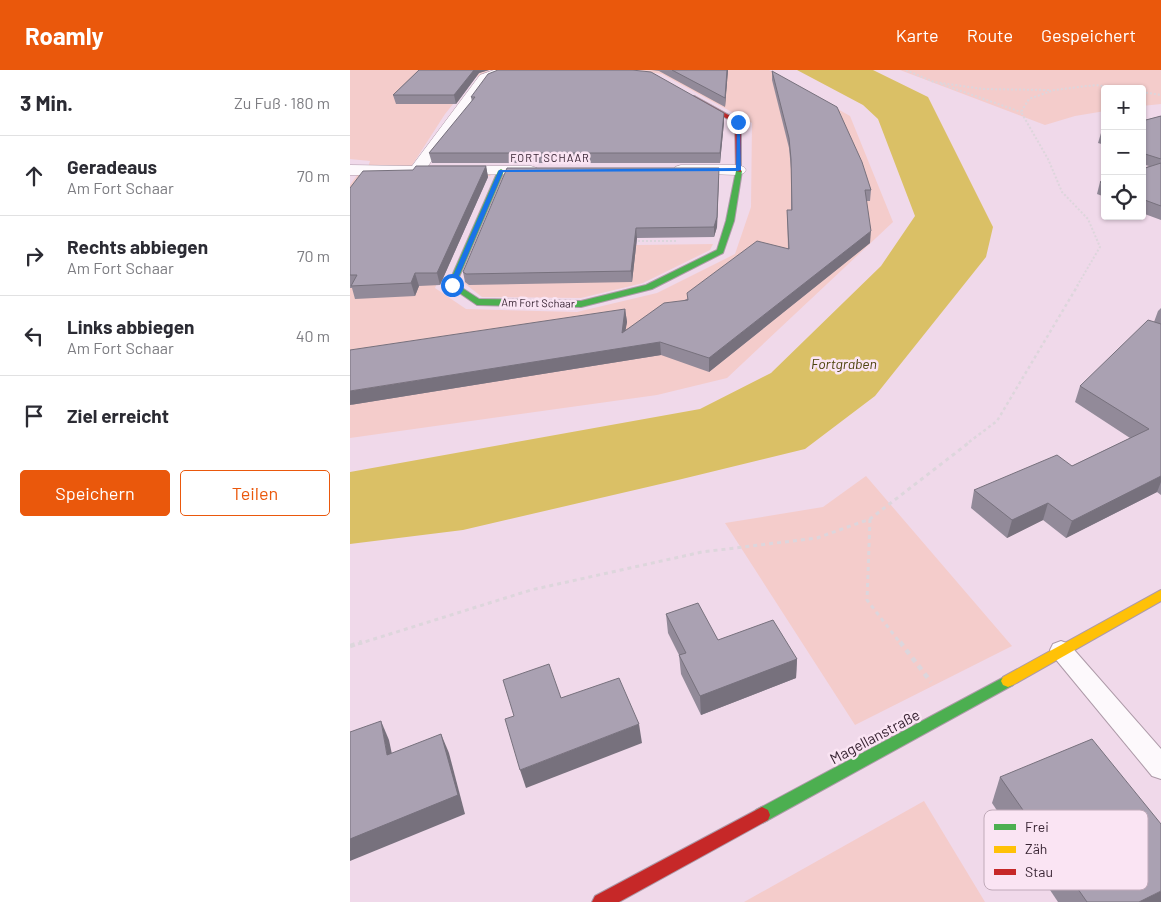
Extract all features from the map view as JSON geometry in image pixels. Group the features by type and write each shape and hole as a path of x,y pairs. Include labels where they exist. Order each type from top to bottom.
{"street":[{"path":"417,170 484,78 505,70"},
{"name":"Am Fort Schaar","path":"501,171 452,285 477,302 581,304 649,287 720,251 735,206 738,170 738,122 680,90"},
{"path":"350,170 550,171"},
{"path":"669,170 738,170"},
{"name":"Magellanstraße","path":"601,902 955,711 1161,595"}],"lane":[{"path":"1061,650 1161,768"}],"path":[{"path":"350,646 531,590 702,552 818,538 870,519 997,421 1100,247 1088,219 1062,192 1048,159 1021,112 934,82 906,70"},
{"path":"934,82 983,89 1054,90 1101,86"},
{"path":"1021,112 1029,99 1054,90"},
{"path":"1146,93 1161,96"},
{"path":"630,241 724,240"},
{"path":"870,519 867,600 955,711"}],"shaded area":[{"path":"350,70 490,70 474,78 445,114 411,167 368,167 370,161 350,159"},
{"path":"635,70 769,70 850,116 893,222 727,378 657,395 350,438 350,185 358,174 492,174 490,176 417,177 468,214 435,288 466,309 577,312 657,293 735,254 751,207 752,123 662,74"},
{"path":"900,70 1161,70 1161,104 1146,106 1146,85 1101,85 1101,112 1075,116 1045,125"},
{"path":"713,244 710,250 643,283 581,298 482,297 464,283 480,247"},
{"path":"866,476 1012,646 855,725 725,523 823,507"},
{"path":"924,801 985,902 744,902"}],"water":[{"name":"Fortgraben","path":"797,70 873,70 928,97 993,227 986,257 875,396 805,449 463,530 350,544 350,472 700,409 771,373 881,266 915,216 878,119 863,105"}],"building":[{"path":"419,70 474,70 454,95 393,95"},
{"path":"498,70 632,70 651,72 724,113 720,153 429,153 475,97 471,97 488,74"},
{"path":"672,70 727,70 725,98"},
{"path":"772,71 837,107 862,162 871,190 865,190 871,231 709,358 660,342 350,391 350,350 625,309 622,333 664,303 688,300 687,293 757,241 789,249 787,210 792,210 789,138"},
{"path":"1161,116 1161,159 1146,154 1146,120"},
{"path":"1161,163 1161,206 1146,200 1146,168"},
{"path":"416,166 486,166 437,273 415,273 411,283 351,286 357,275 350,275 350,188 363,171 413,170"},
{"path":"507,168 719,168 717,217 714,227 636,228 631,271 466,274 463,272"},
{"path":"1148,320 1161,324 1161,476 1072,521 1048,503 1012,520 974,490 1057,455 1072,466 1149,429 1080,386"},
{"path":"698,603 718,640 773,620 797,659 700,696 679,655 686,653 666,614"},
{"path":"549,664 561,698 619,678 639,724 520,770 505,719 514,716 503,680"},
{"path":"381,721 387,755 441,734 458,795 350,839 350,732"},
{"path":"1092,739 1161,824 1161,891 1139,902 1087,902 1079,890 1148,890 1148,810 1023,810 1000,777"}],"traffic: fast":[{"path":"501,171 452,285 477,302 581,304 649,287 720,251 730,221 739,171"},
{"path":"762,815 1008,681"}],"traffic: slow":[{"path":"1008,681 1161,595"}],"traffic: jam":[{"path":"692,97 738,122 739,171"},
{"path":"601,902 762,815"}],"district":[{"name":"FORT SCHAAR","path":"550,158"}],"route":[{"path":"452,285 501,171 738,170 738,122"}]}
